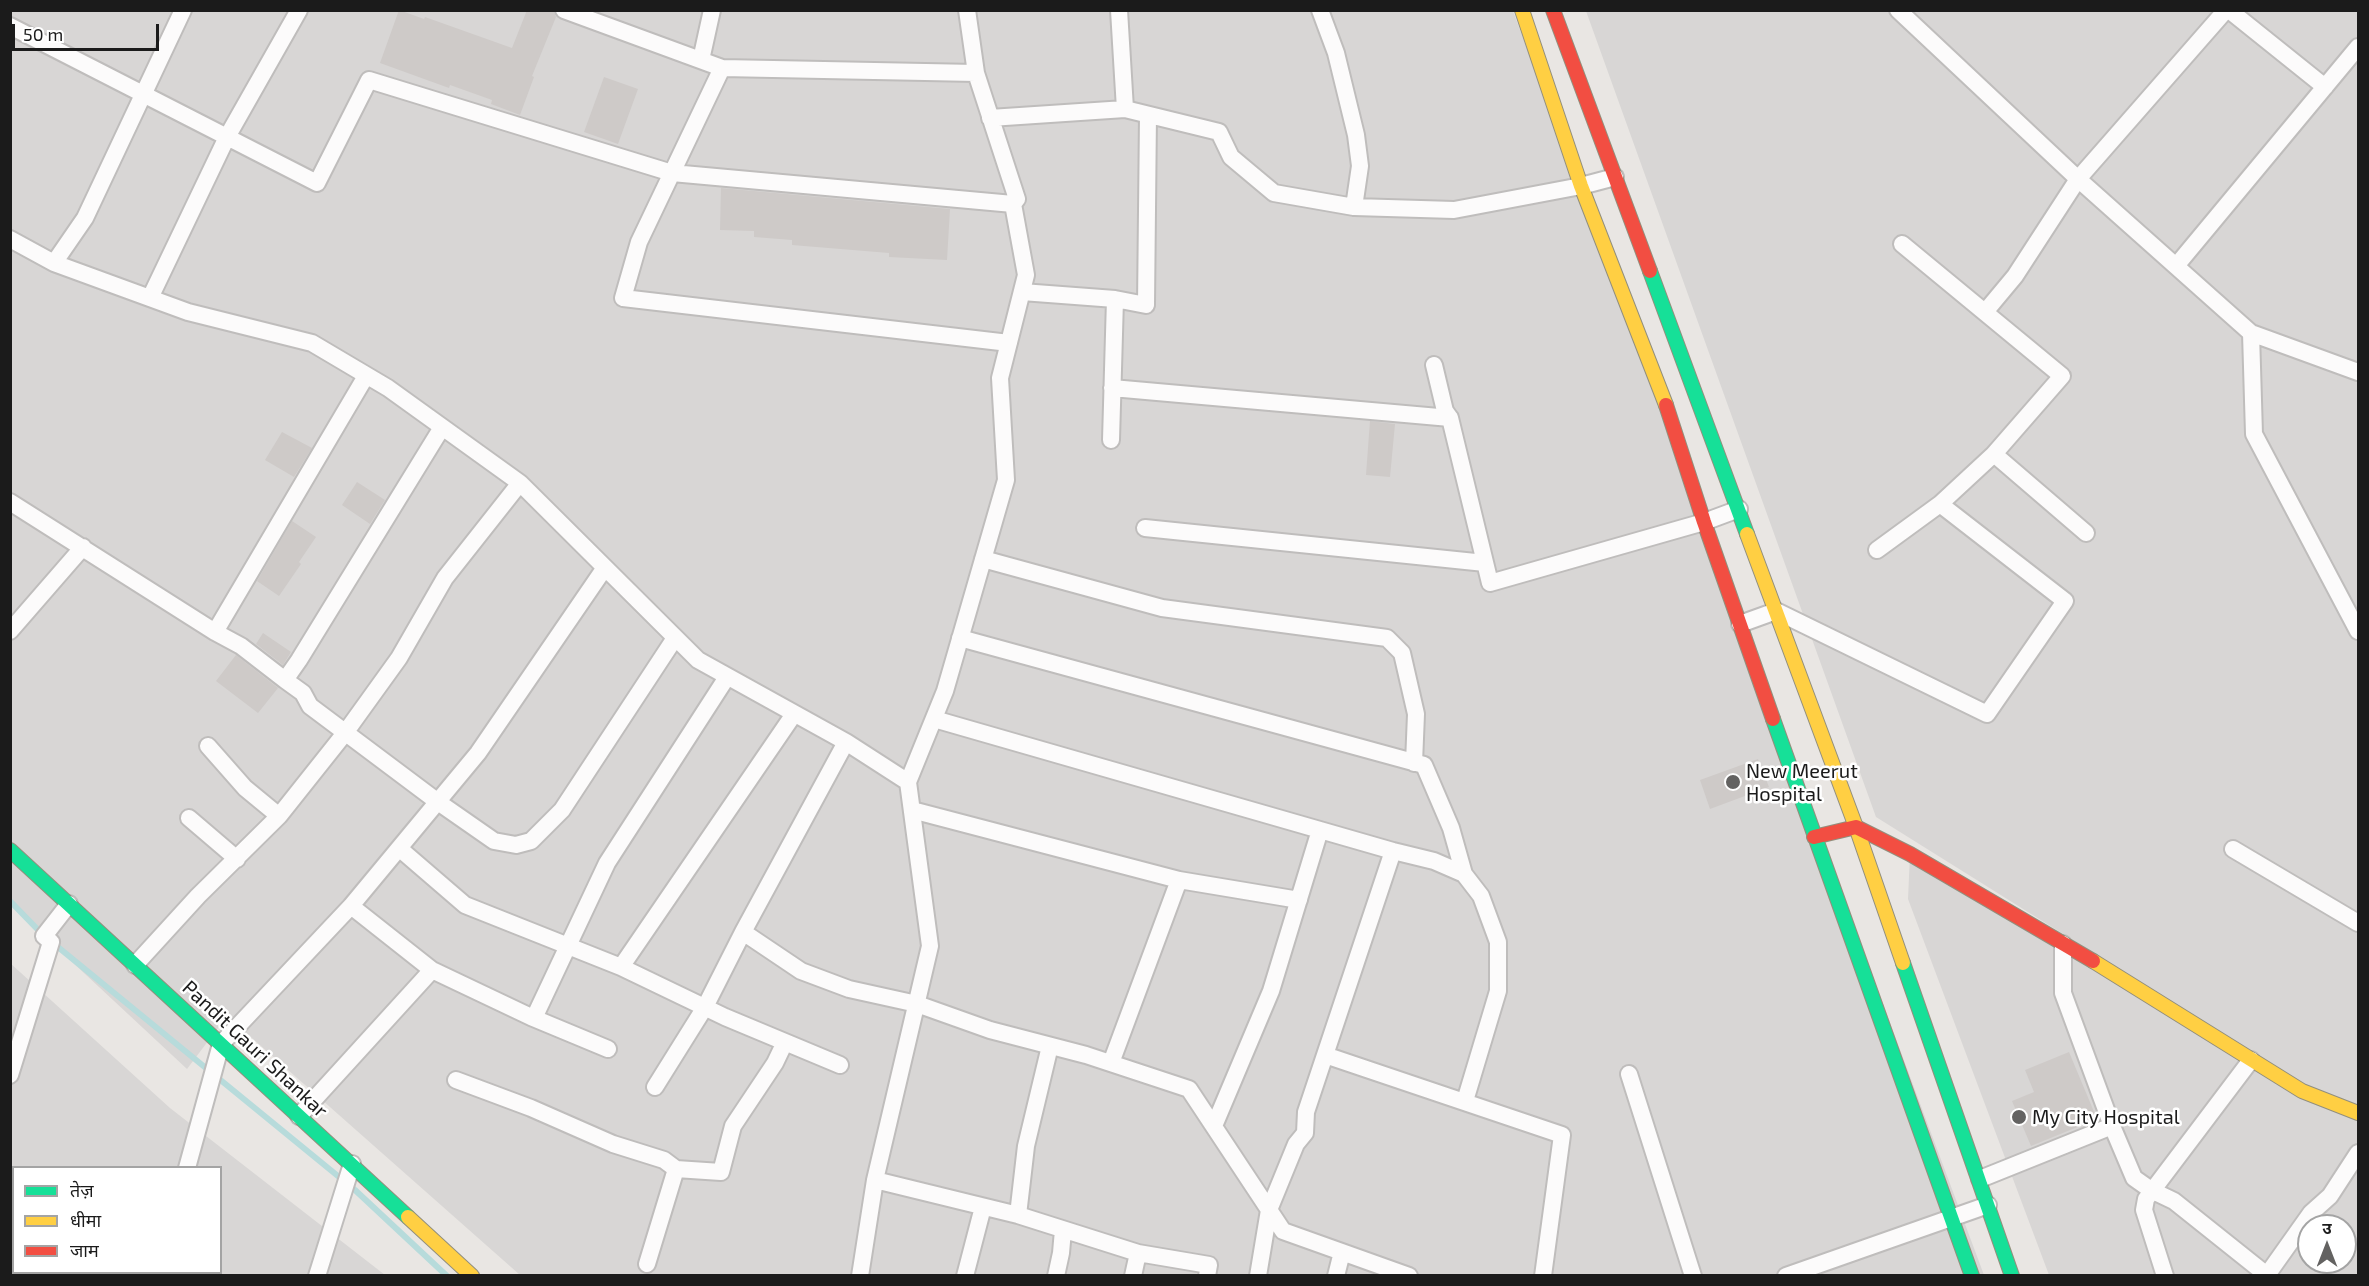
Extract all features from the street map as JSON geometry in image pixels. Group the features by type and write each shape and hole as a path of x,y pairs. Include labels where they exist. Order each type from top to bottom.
{"main road":[{"path":"1522,10 1581,186 1668,410 1704,522 1814,837 1972,1275"},
{"path":"1553,10 1856,826 2012,1275"},
{"path":"1814,837 1856,826 1910,854 2063,944 2302,1091 2358,1113"},
{"name":"Pandit Gauri Shankar","path":"10,850 472,1275"}],"street":[{"path":"54,263 86,218 183,10"},
{"path":"150,298 227,137 299,10"},
{"path":"564,10 722,68 976,73"},
{"path":"701,60 712,10"},
{"path":"860,1275 875,1180 930,946 908,782 945,691 1006,480 1000,378 1026,275 1013,204 1017,199 976,73 967,10"},
{"path":"1119,10 1125,109"},
{"path":"1320,10 1336,53 1356,135 1360,166 1354,207"},
{"path":"1898,10 2078,179 2251,333 2358,372"},
{"path":"1985,312 2015,276 2078,179 2227,10 2325,87"},
{"path":"10,26 317,183 369,80 672,173 1013,204"},
{"path":"2176,266 2358,48"},
{"path":"722,68 639,242 623,298 1009,343"},
{"path":"990,117 1125,109 1219,132 1231,157 1274,193 1354,207 1454,210 1581,186 1615,177"},
{"path":"1022,292 1115,299 1146,305 1148,115"},
{"path":"10,239 54,263 188,312 312,343 388,388 441,429 520,483 698,660 846,742 908,782"},
{"path":"1877,550 1940,504 1994,454 2062,376 1902,244"},
{"path":"1111,440 1115,299"},
{"path":"2251,333 2254,434 2358,631"},
{"path":"1434,365 1445,411 1450,418 1490,583 1704,522 1739,509"},
{"path":"214,632 366,376"},
{"path":"1113,388 1450,418"},
{"path":"285,680 441,429"},
{"path":"1994,454 2086,533"},
{"path":"135,965 198,896 279,816 345,733 399,658 445,578 520,483"},
{"path":"10,502 214,632 241,646 303,693 310,706 345,733 494,841 516,845 531,841 562,810 675,638"},
{"path":"1740,624 1776,611 1987,714 2065,601 1940,504"},
{"path":"1145,528 1485,563"},
{"path":"10,631 83,547"},
{"path":"983,559 1162,608 1387,638 1402,653 1416,714 1414,762"},
{"path":"186,1166 221,1044 351,906 478,753 604,569"},
{"path":"960,638 1424,765 1451,828 1464,874 1481,896 1498,942 1498,991 1465,1101"},
{"path":"534,1018 607,864 728,677"},
{"path":"621,967 794,714"},
{"path":"934,719 1434,861 1464,874"},
{"path":"655,1087 705,1007 846,742"},
{"path":"208,746 245,788 279,816"},
{"path":"912,810 1179,880 1299,900"},
{"path":"189,818 237,859"},
{"path":"1214,1126 1271,991 1320,830"},
{"path":"400,849 465,905 621,967 705,1007 840,1065"},
{"path":"2233,849 2358,923"},
{"path":"1258,1275 1269,1210 1296,1144 1305,1133 1306,1112 1393,851"},
{"path":"1111,1063 1179,880"},
{"path":"10,1075 51,942 44,936 69,904"},
{"path":"351,906 432,970 534,1018 608,1049"},
{"path":"743,932 801,971 849,989 917,1004 990,1030 1111,1063 1189,1089 1283,1231 1409,1275"},
{"path":"2063,944 2063,993 2112,1126 2134,1178 2151,1190 2174,1201 2267,1275 2311,1213 2330,1196 2358,1153"},
{"path":"299,1116 432,970"},
{"path":"456,1080 531,1108 613,1144 664,1160 676,1169 721,1172 734,1126 775,1063 785,1042"},
{"path":"1018,1215 1026,1146 1050,1046"},
{"path":"1325,1055 1562,1135 1544,1275"},
{"path":"2165,1275 2144,1210 2151,1190 2251,1060"},
{"path":"1629,1074 1693,1275"},
{"path":"1980,1179 2112,1126"},
{"path":"317,1275 352,1164"},
{"path":"647,1264 676,1169"},
{"path":"875,1180 1018,1215 1138,1253 1209,1265 1207,1275"},
{"path":"1786,1275 1988,1205"},
{"path":"965,1275 983,1207"},
{"path":"10,1229 12,1244"},
{"path":"1056,1275 1063,1230"},
{"path":"1336,1275 1342,1252"},
{"path":"1133,1275 1138,1253"}],"shaded area":[{"path":"10,11 1513,11 1984,1275 520,1275 227,1016 187,1069 11,905"},
{"path":"1586,11 2358,11 2358,1114 2335,1104 1876,817"},
{"path":"1910,854 2358,1115 2358,1275 2049,1275 1908,899"},
{"path":"10,963 170,1108 385,1275 11,1275"}],"building":[{"path":"399,10 512,48 527,10 554,12 556,17 532,76 534,77 520,115 491,104 492,100 450,85 449,88 380,63"},
{"path":"604,77 638,89 618,144 584,132"},
{"path":"721,188 950,209 947,260 889,257 889,253 792,245 792,240 754,237 754,231 720,230"},
{"path":"1370,421 1395,424 1390,477 1366,475"},
{"path":"282,432 312,448 294,477 265,460"},
{"path":"357,482 385,500 370,524 342,505"},
{"path":"292,521 316,537 279,596 257,581"},
{"path":"263,633 291,652 283,665 256,644"},
{"path":"236,655 278,688 258,713 216,681"},
{"path":"1758,759 1769,787 1710,809 1700,780"},
{"path":"2069,1052 2097,1119 2031,1146 2012,1101 2034,1092 2025,1070"}],"waterway":[{"path":"10,901 43,935"},
{"path":"53,943 355,1190 447,1276"}],"traffic: fast":[{"path":"1650,271 1747,534"},
{"path":"1773,719 1972,1276"},
{"path":"10,850 408,1217"},
{"path":"1903,963 2012,1276"}],"traffic: slow":[{"path":"1522,10 1581,186 1666,405"},
{"path":"1747,534 1856,827 1903,963"},
{"path":"2093,961 2302,1091 2358,1113"},
{"path":"408,1217 472,1276"}],"traffic: jam":[{"path":"1553,10 1650,271"},
{"path":"1666,405 1773,719"},
{"path":"1814,837 1856,827 1910,854 2093,961"}],"place":[{"name":"New Meerut Hospital","path":"1733,782"},
{"name":"My City Hospital","path":"2019,1117"}]}
